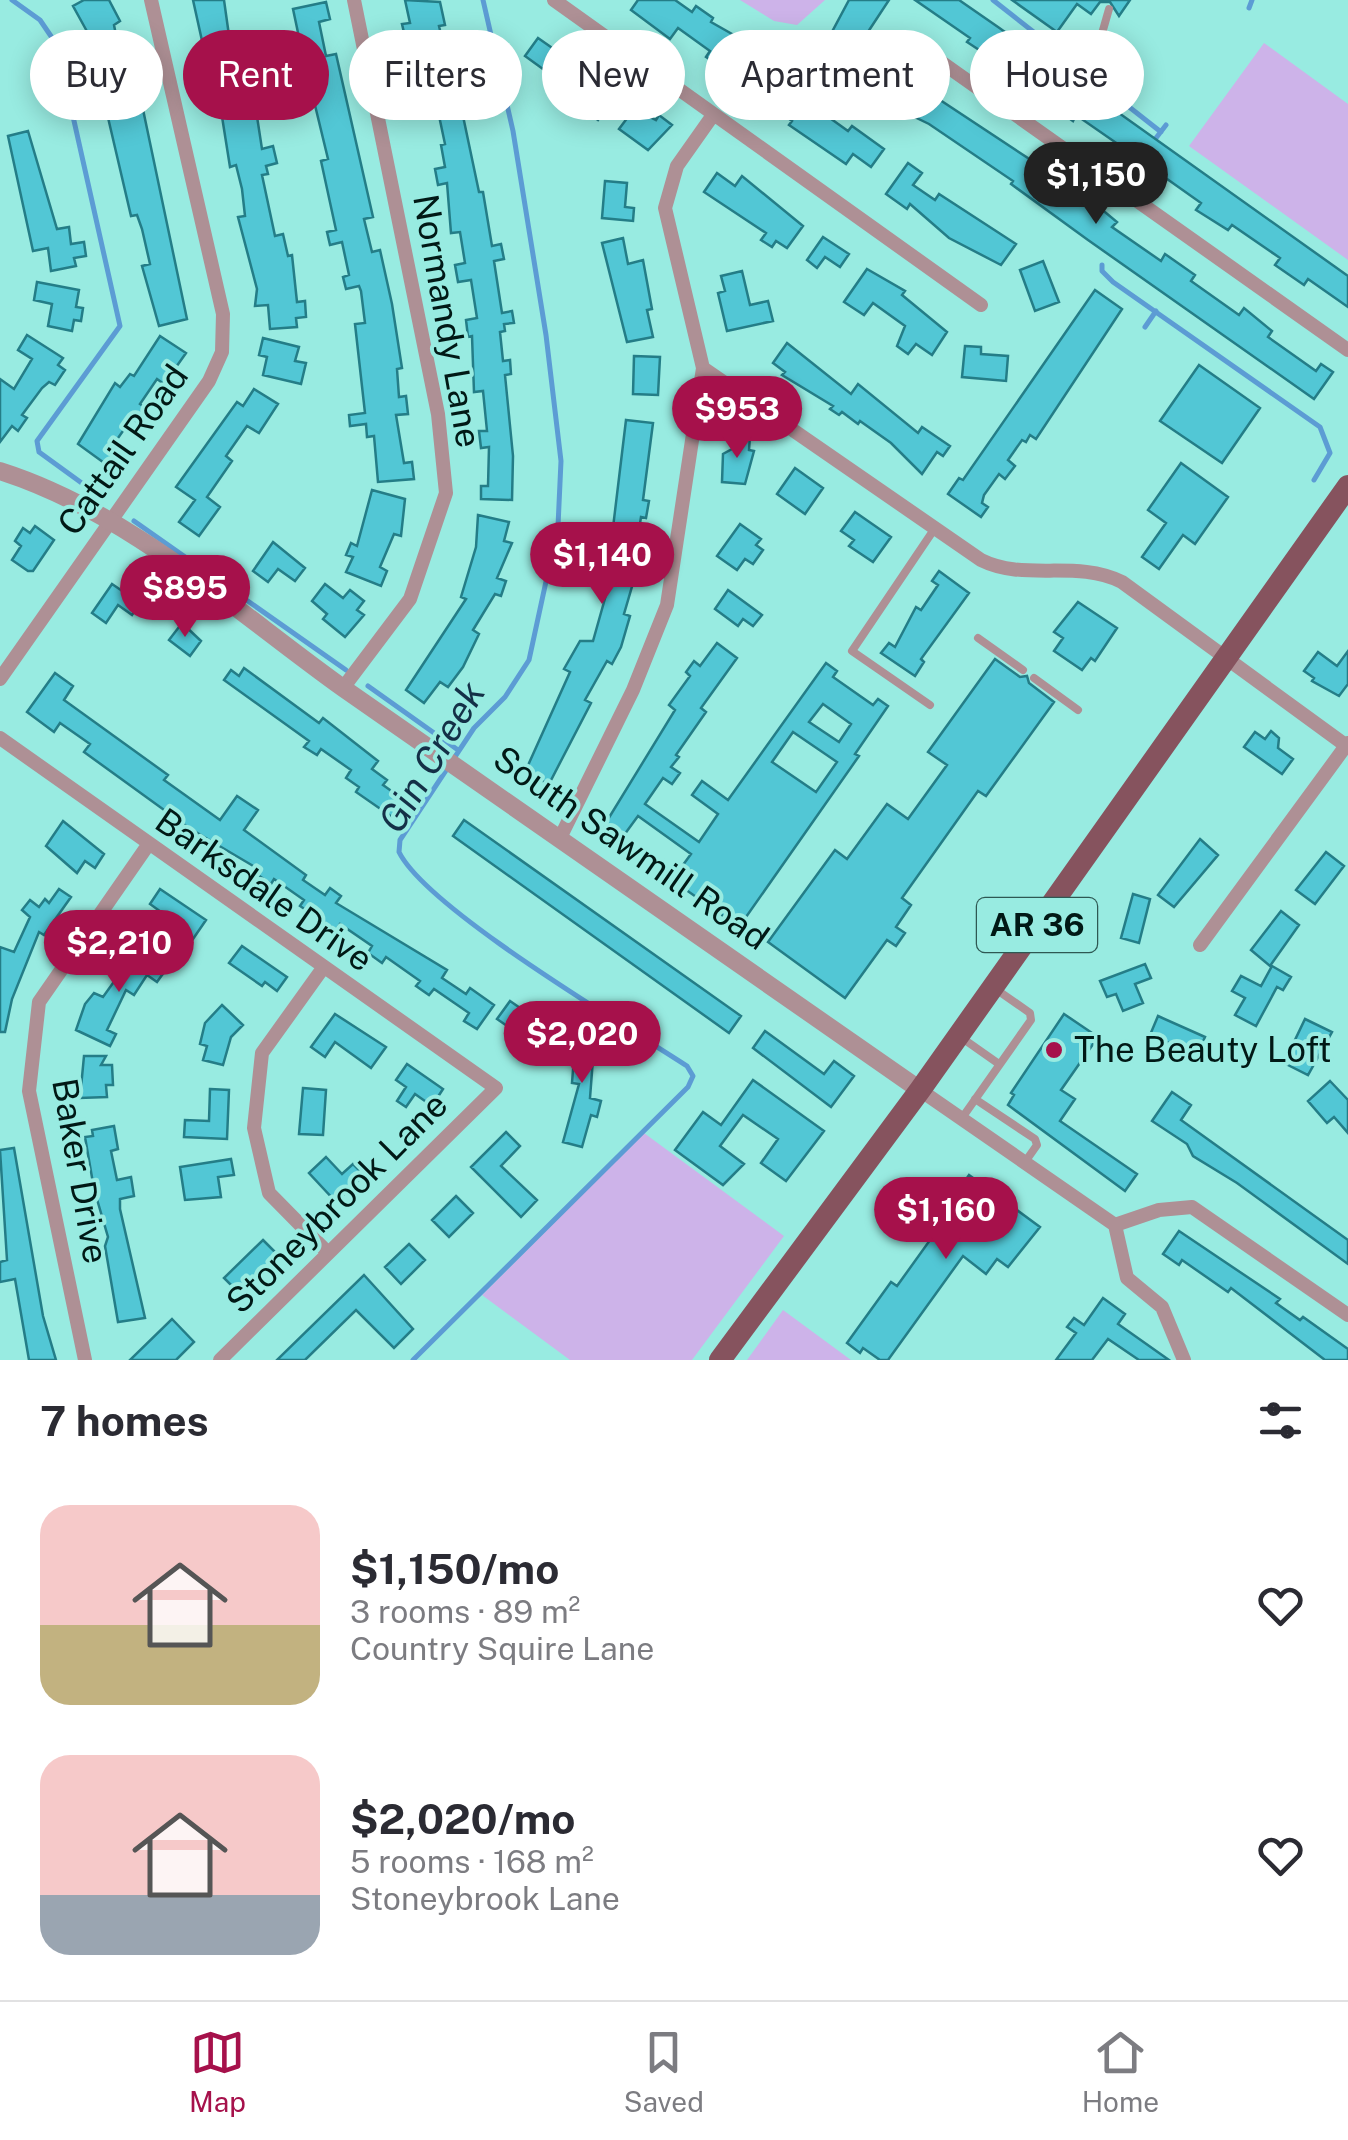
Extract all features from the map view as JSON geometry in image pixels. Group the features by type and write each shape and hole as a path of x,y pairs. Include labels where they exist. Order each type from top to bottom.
{"main road":[{"name":"AR 36","path":"720,1360 959,1036 1348,486"}],"street":[{"name":"Cattail Road","path":"0,679 209,381 222,352 225,334 189,155 151,0"},
{"name":"Normandy Lane","path":"343,688 410,599 446,493 438,414 354,0"},
{"path":"554,0 705,109"},
{"path":"950,68 1348,350"},
{"path":"560,838 633,690 668,605 703,368 664,208 677,166 709,120"},
{"path":"720,120 981,305"},
{"path":"703,368 996,568 1087,569 1105,574 1347,745 1200,945"},
{"name":"South Sawmill Road","path":"0,471 47,486 112,520 343,688 920,1090"},
{"name":"Barksdale Drive","path":"0,738 496,1088"},
{"name":"Baker Drive","path":"85,1360 29,1092 39,1002 148,846"},
{"path":"323,968 262,1054 254,1128 269,1193 328,1253"},
{"name":"Stoneybrook Lane","path":"220,1360 496,1088"},
{"path":"920,1090 1115,1225 1127,1278 1162,1308 1184,1360"},
{"path":"1115,1225 1160,1210 1192,1207 1348,1315"}],"lane":[{"path":"1103,30 1109,9"},
{"path":"930,705 852,651 934,528"},
{"path":"978,638 1022,670"},
{"path":"1034,678 1078,710"},
{"path":"962,1118 1030,1020 1030,1013 993,987"},
{"path":"959,1036 999,1064"},
{"path":"975,1099 1034,1139 1036,1145 1025,1162"}],"shaded area":[{"path":"740,0 825,0 797,25 774,21"},
{"path":"1264,43 1348,104 1348,260 1189,146"},
{"path":"644,1133 784,1236 692,1360 570,1360 482,1295"},
{"path":"783,1310 851,1360 747,1360"}],"building":[{"path":"84,0 109,0 120,21 114,25 115,30 86,30 73,6"},
{"path":"193,0 224,0 228,30 200,30"},
{"path":"405,0 440,2 445,25 439,26 440,30 403,30 402,24 410,23"},
{"path":"638,0 675,0 692,12 696,6 725,30 705,30 705,47 685,30 658,30 631,10"},
{"path":"849,0 889,0 869,30 833,30"},
{"path":"915,0 959,0 1002,30 970,30 970,38"},
{"path":"1012,0 1130,0 1119,16 1110,2 1100,2 1091,14 1077,4 1058,30"},
{"path":"326,2 330,19 319,22 321,30 297,30 293,9"},
{"path":"538,38 542,41 542,68 525,56"},
{"path":"336,54 373,217 364,219 372,252 380,250 392,304 402,368 397,369 399,397 406,396 408,414 396,415 404,463 412,462 414,479 378,482 374,436 367,437 366,424 350,426 349,415 365,413 355,324 365,323 359,286 346,289 343,277 349,275 342,242 330,245 327,232 336,230 321,161 328,159 319,120 329,120 329,55"},
{"path":"950,107 1040,166 1035,171 1084,205 1088,198 1117,222 1112,227 1161,261 1165,254 1195,275 1191,281 1239,315 1244,308 1272,331 1268,337 1316,371 1321,364 1333,372 1314,399 921,120 950,120"},
{"path":"109,120 145,120 187,319 159,326 142,266 150,264 142,229 137,215 131,216"},
{"path":"223,120 258,120 262,149 273,146 277,163 266,166 268,174 262,175 275,236 283,234 288,256 292,255 297,302 305,301 306,317 296,318 297,327 270,329 268,305 255,306 257,289 238,217 245,216 242,189 236,165 230,167"},
{"path":"440,120 464,120 492,246 501,244 504,259 494,261 502,313 512,311 514,323 504,324 505,331 500,332 503,361 510,360 511,374 505,375 513,456 512,500 481,499 481,486 488,486 489,447 481,448 479,431 487,431 483,391 474,392 472,336 468,337 466,320 477,318 471,280 458,282 455,265 465,263 460,232 451,233 447,183 438,185 435,169 445,167 441,145 445,144"},
{"path":"626,120 666,120 672,125 648,150 619,129"},
{"path":"833,120 848,131 852,126 884,149 871,167 853,154 846,164 789,125 792,121"},
{"path":"1083,120 1129,120 1348,276 1348,307 1308,279 1304,285 1275,265 1280,258 1232,225 1228,230 1196,210 1201,203 1153,169 1149,175 1132,165 1120,156 1125,149"},
{"path":"28,131 57,229 69,227 71,244 84,242 86,256 74,258 76,266 51,271 48,248 33,251 8,136"},
{"path":"908,163 922,173 913,185 935,200 939,194 1016,244 1001,265 949,238 910,204 907,209 886,194"},
{"path":"717,173 735,186 742,176 803,226 787,248 776,241 772,247 761,240 766,233 704,192"},
{"path":"605,181 627,183 625,207 634,208 633,221 602,218"},
{"path":"823,237 849,254 840,267 825,257 817,268 807,260"},
{"path":"623,238 628,264 643,260 652,309 647,310 653,337 627,342 602,243"},
{"path":"1043,261 1059,302 1035,311 1020,270"},
{"path":"867,269 905,291 902,295 947,332 932,355 916,344 908,354 897,346 905,326 873,303 864,315 844,302"},
{"path":"742,271 750,305 768,301 773,321 727,331 718,293 725,291 721,276"},
{"path":"37,282 79,290 76,307 83,308 81,321 74,320 72,331 48,326 52,304 34,300"},
{"path":"1095,290 1122,309 1036,439 1030,435 1026,442 1022,440 1008,460 1015,466 1005,479 999,474 984,495 982,503 988,507 981,517 948,494 959,478 963,480"},
{"path":"27,335 63,358 58,365 65,370 55,385 49,382 42,388 22,415 27,418 18,431 12,426 0,442 0,379 14,389 32,359 18,350"},
{"path":"160,336 186,353 164,384 157,379 140,404 147,409 138,423 132,418 111,448 116,452 107,465 78,444 115,383 120,387 130,374 134,376"},
{"path":"263,338 299,347 295,361 306,363 301,384 263,375 267,357 259,355"},
{"path":"787,343 851,394 858,384 918,433 922,427 950,446 943,456 937,452 922,474 891,443 860,421 858,424 842,412 839,415 830,409 833,406 782,375 785,372 773,363"},
{"path":"965,346 981,347 981,354 1008,356 1006,381 962,377"},
{"path":"634,356 660,357 658,395 633,394"},
{"path":"1199,365 1260,408 1222,463 1160,421"},
{"path":"254,389 278,404 259,433 247,426 226,456 232,461 207,497 220,507 199,536 179,522 195,500 176,487 237,402 243,406"},
{"path":"626,420 653,423 643,500 649,501 646,518 641,517 635,555 643,557 641,574 636,573 624,614 630,616 621,647 612,664 607,661 585,700 591,703 549,784 525,772 570,672 564,669 580,641 593,641 613,570 608,569"},
{"path":"733,434 750,436 749,450 754,451 745,484 722,482 723,454 732,449"},
{"path":"1181,463 1228,497 1195,544 1183,535 1159,569 1142,557 1166,523 1148,510"},
{"path":"795,468 823,488 805,514 777,494"},
{"path":"372,490 405,499 401,536 394,534 380,567 387,571 381,586 346,572 353,557 346,555 351,543 357,546"},
{"path":"855,512 891,537 873,562 849,546 854,540 841,531"},
{"path":"478,515 509,522 504,541 512,543 497,578 506,581 501,596 495,594 473,630 479,634 463,667 448,687 440,682 424,703 406,690 466,599 461,597 476,547"},
{"path":"740,524 761,539 756,545 763,550 753,564 745,559 737,570 717,556"},
{"path":"35,526 54,540 33,571 28,571 12,560 21,546 15,541 23,528 30,533"},
{"path":"273,542 305,568 295,581 278,569 268,582 253,571"},
{"path":"939,571 969,593 921,659 924,662 915,676 881,653 889,643 895,647 916,607 921,610 938,585 932,581"},
{"path":"112,584 140,603 132,615 118,605 106,623 92,613"},
{"path":"325,584 343,598 350,590 364,601 357,610 364,615 345,637 323,619 327,614 312,601"},
{"path":"728,590 762,615 753,626 743,619 738,626 715,609"},
{"path":"1078,602 1117,628 1095,661 1091,658 1082,670 1054,651 1063,638 1054,632"},
{"path":"182,623 201,641 190,656 169,640"},
{"path":"717,643 737,658 701,708 706,712 676,755 679,757 671,767 680,773 672,784 663,778 645,804 699,842 718,814 692,795 702,781 728,800 826,663 837,671 833,677 873,705 878,699 888,706 855,754 859,756 739,927 672,880 691,854 638,816 619,842 602,829 675,710 669,705 690,676 686,672 694,661 700,666","holes":["823,704 851,724 839,742 809,722","793,732 837,762 816,792 772,762"]},
{"path":"1348,651 1348,684 1339,696 1312,681 1314,678 1304,671 1318,652 1337,666"},
{"path":"995,659 1020,677 1027,676 1029,683 1054,702 986,796 978,791 902,898 911,905 896,927 905,933 896,946 887,940 845,998 768,942 835,850 847,859 887,804 908,819 947,765 928,752"},
{"path":"244,668 319,723 323,718 378,761 372,769 387,780 383,785 407,802 395,819 356,792 359,787 346,778 351,770 321,749 317,755 304,747 309,741 224,680 231,670 239,676"},
{"path":"55,673 73,686 64,700 168,775 164,780 220,820 237,796 258,810 244,830 306,875 303,880 325,895 330,888 341,896 336,903 447,970 442,978 466,994 470,988 494,1005 477,1029 464,1021 469,1013 434,989 429,995 416,986 420,981 386,957 382,963 368,953 372,946 340,924 336,930 300,906 304,900 274,879 271,884 252,871 255,867 189,828 84,752 90,744 60,723 54,732 27,712"},
{"path":"1271,731 1279,738 1278,748 1293,759 1282,774 1244,747 1255,732 1265,739"},
{"path":"464,820 741,1016 729,1033 453,836"},
{"path":"63,821 104,854 95,868 85,861 77,873 46,846"},
{"path":"1200,839 1218,855 1174,907 1158,895"},
{"path":"1326,852 1344,866 1315,904 1296,890"},
{"path":"59,889 71,897 44,935 39,932 12,999 5,1032 0,1032 0,947 14,952 30,917 22,910 30,900 39,907 45,899 49,903"},
{"path":"160,889 206,920 193,939 176,928 170,935 160,928 168,917 150,904"},
{"path":"1133,894 1150,899 1139,943 1121,938"},
{"path":"1281,911 1299,925 1270,966 1251,950"},
{"path":"141,944 162,958 159,963 167,968 157,982 147,975 134,995 126,990 107,1030 116,1034 110,1046 76,1030 85,1004 94,993 103,997"},
{"path":"242,946 287,977 277,991 265,982 262,986 229,963"},
{"path":"1145,964 1151,978 1135,984 1143,1003 1123,1011 1116,994 1107,997 1100,981"},
{"path":"1272,966 1291,977 1283,990 1277,987 1256,1026 1235,1015 1245,998 1232,991 1241,976 1261,986"},
{"path":"510,1001 526,1012 532,1004 544,1012 538,1021 548,1028 536,1046 497,1019"},
{"path":"222,1005 243,1025 231,1037 223,1065 203,1060 207,1046 200,1044 205,1023"},
{"path":"335,1014 386,1047 371,1068 335,1042 325,1057 311,1047"},
{"path":"1064,1014 1098,1037 1061,1090 1075,1099 1060,1121 1137,1174 1125,1191 1008,1105 1014,1095 1011,1093"},
{"path":"1158,1016 1205,1037 1197,1055 1150,1035"},
{"path":"1305,1019 1332,1032 1308,1075 1284,1063"},
{"path":"765,1031 824,1074 834,1061 854,1076 831,1107 753,1048"},
{"path":"558,1040 608,1043 607,1060 593,1059 590,1098 601,1101 597,1117 591,1115 582,1147 563,1142 579,1084 572,1083 574,1057 557,1056"},
{"path":"84,1056 106,1056 101,1065 112,1065 113,1085 106,1085 107,1097 80,1098"},
{"path":"407,1064 443,1089 432,1106 415,1094 406,1107 397,1101 406,1087 396,1080"},
{"path":"753,1080 824,1131 786,1181 761,1163 778,1139 743,1115 720,1146 744,1164 723,1185 675,1150 703,1112 721,1125"},
{"path":"1330,1081 1348,1100 1348,1133 1334,1117 1327,1123 1308,1101"},
{"path":"303,1088 326,1090 323,1135 299,1134"},
{"path":"210,1089 229,1090 227,1139 184,1137 185,1120 209,1121"},
{"path":"1172,1092 1191,1105 1181,1120 1348,1240 1348,1264 1237,1183 1193,1156 1187,1144 1152,1121"},
{"path":"114,1126 118,1149 111,1151 117,1180 131,1177 134,1196 120,1199 120,1209 145,1318 118,1322 105,1246 108,1237 85,1137 93,1136 92,1130"},
{"path":"506,1132 520,1146 501,1166 537,1200 521,1217 471,1167"},
{"path":"14,1148 43,1316 56,1360 29,1360 15,1279 0,1282 0,1262 7,1260 0,1150"},
{"path":"326,1157 342,1174 353,1164 364,1175 336,1202 309,1173"},
{"path":"231,1159 234,1175 218,1177 221,1197 185,1200 180,1167"},
{"path":"969,1175 1040,1227 1008,1267 997,1259 986,1274 963,1256 888,1360 880,1360 863,1348 860,1353 847,1343 891,1282 897,1286 933,1236 929,1232 944,1211 937,1205 946,1193 953,1198"},
{"path":"456,1196 473,1213 449,1237 432,1220"},
{"path":"1179,1231 1280,1299 1276,1303 1300,1320 1303,1317 1348,1349 1348,1360 1325,1360 1231,1288 1228,1292 1182,1260 1179,1265 1163,1254"},
{"path":"263,1240 280,1257 241,1295 224,1278"},
{"path":"409,1244 425,1260 401,1284 385,1267"},
{"path":"364,1275 413,1329 394,1348 356,1310 305,1360 277,1360"},
{"path":"1103,1298 1125,1314 1118,1324 1169,1360 1139,1360 1108,1339 1092,1360 1056,1360 1076,1333 1067,1327 1074,1318 1084,1325"},
{"path":"172,1319 194,1342 176,1360 130,1360"}],"waterway":[{"path":"12,0 40,20 57,45 120,326 37,441 39,452 101,497"},
{"name":"Gin Creek","path":"413,1360 688,1087 693,1076 687,1066 486,934 417,876 399,852 400,840 474,728 505,697 529,660 558,526 561,461 546,335 513,131 483,0"},
{"path":"993,0 1161,132"},
{"path":"1249,8 1252,0"},
{"path":"1156,138 1166,125"},
{"path":"1102,265 1102,271 1113,282 1320,427 1330,453 1314,480"},
{"path":"1145,327 1156,311"},
{"path":"134,521 346,670"},
{"path":"368,686 458,750"}],"place":[{"name":"The Beauty Loft","path":"1054,1050"}]}
